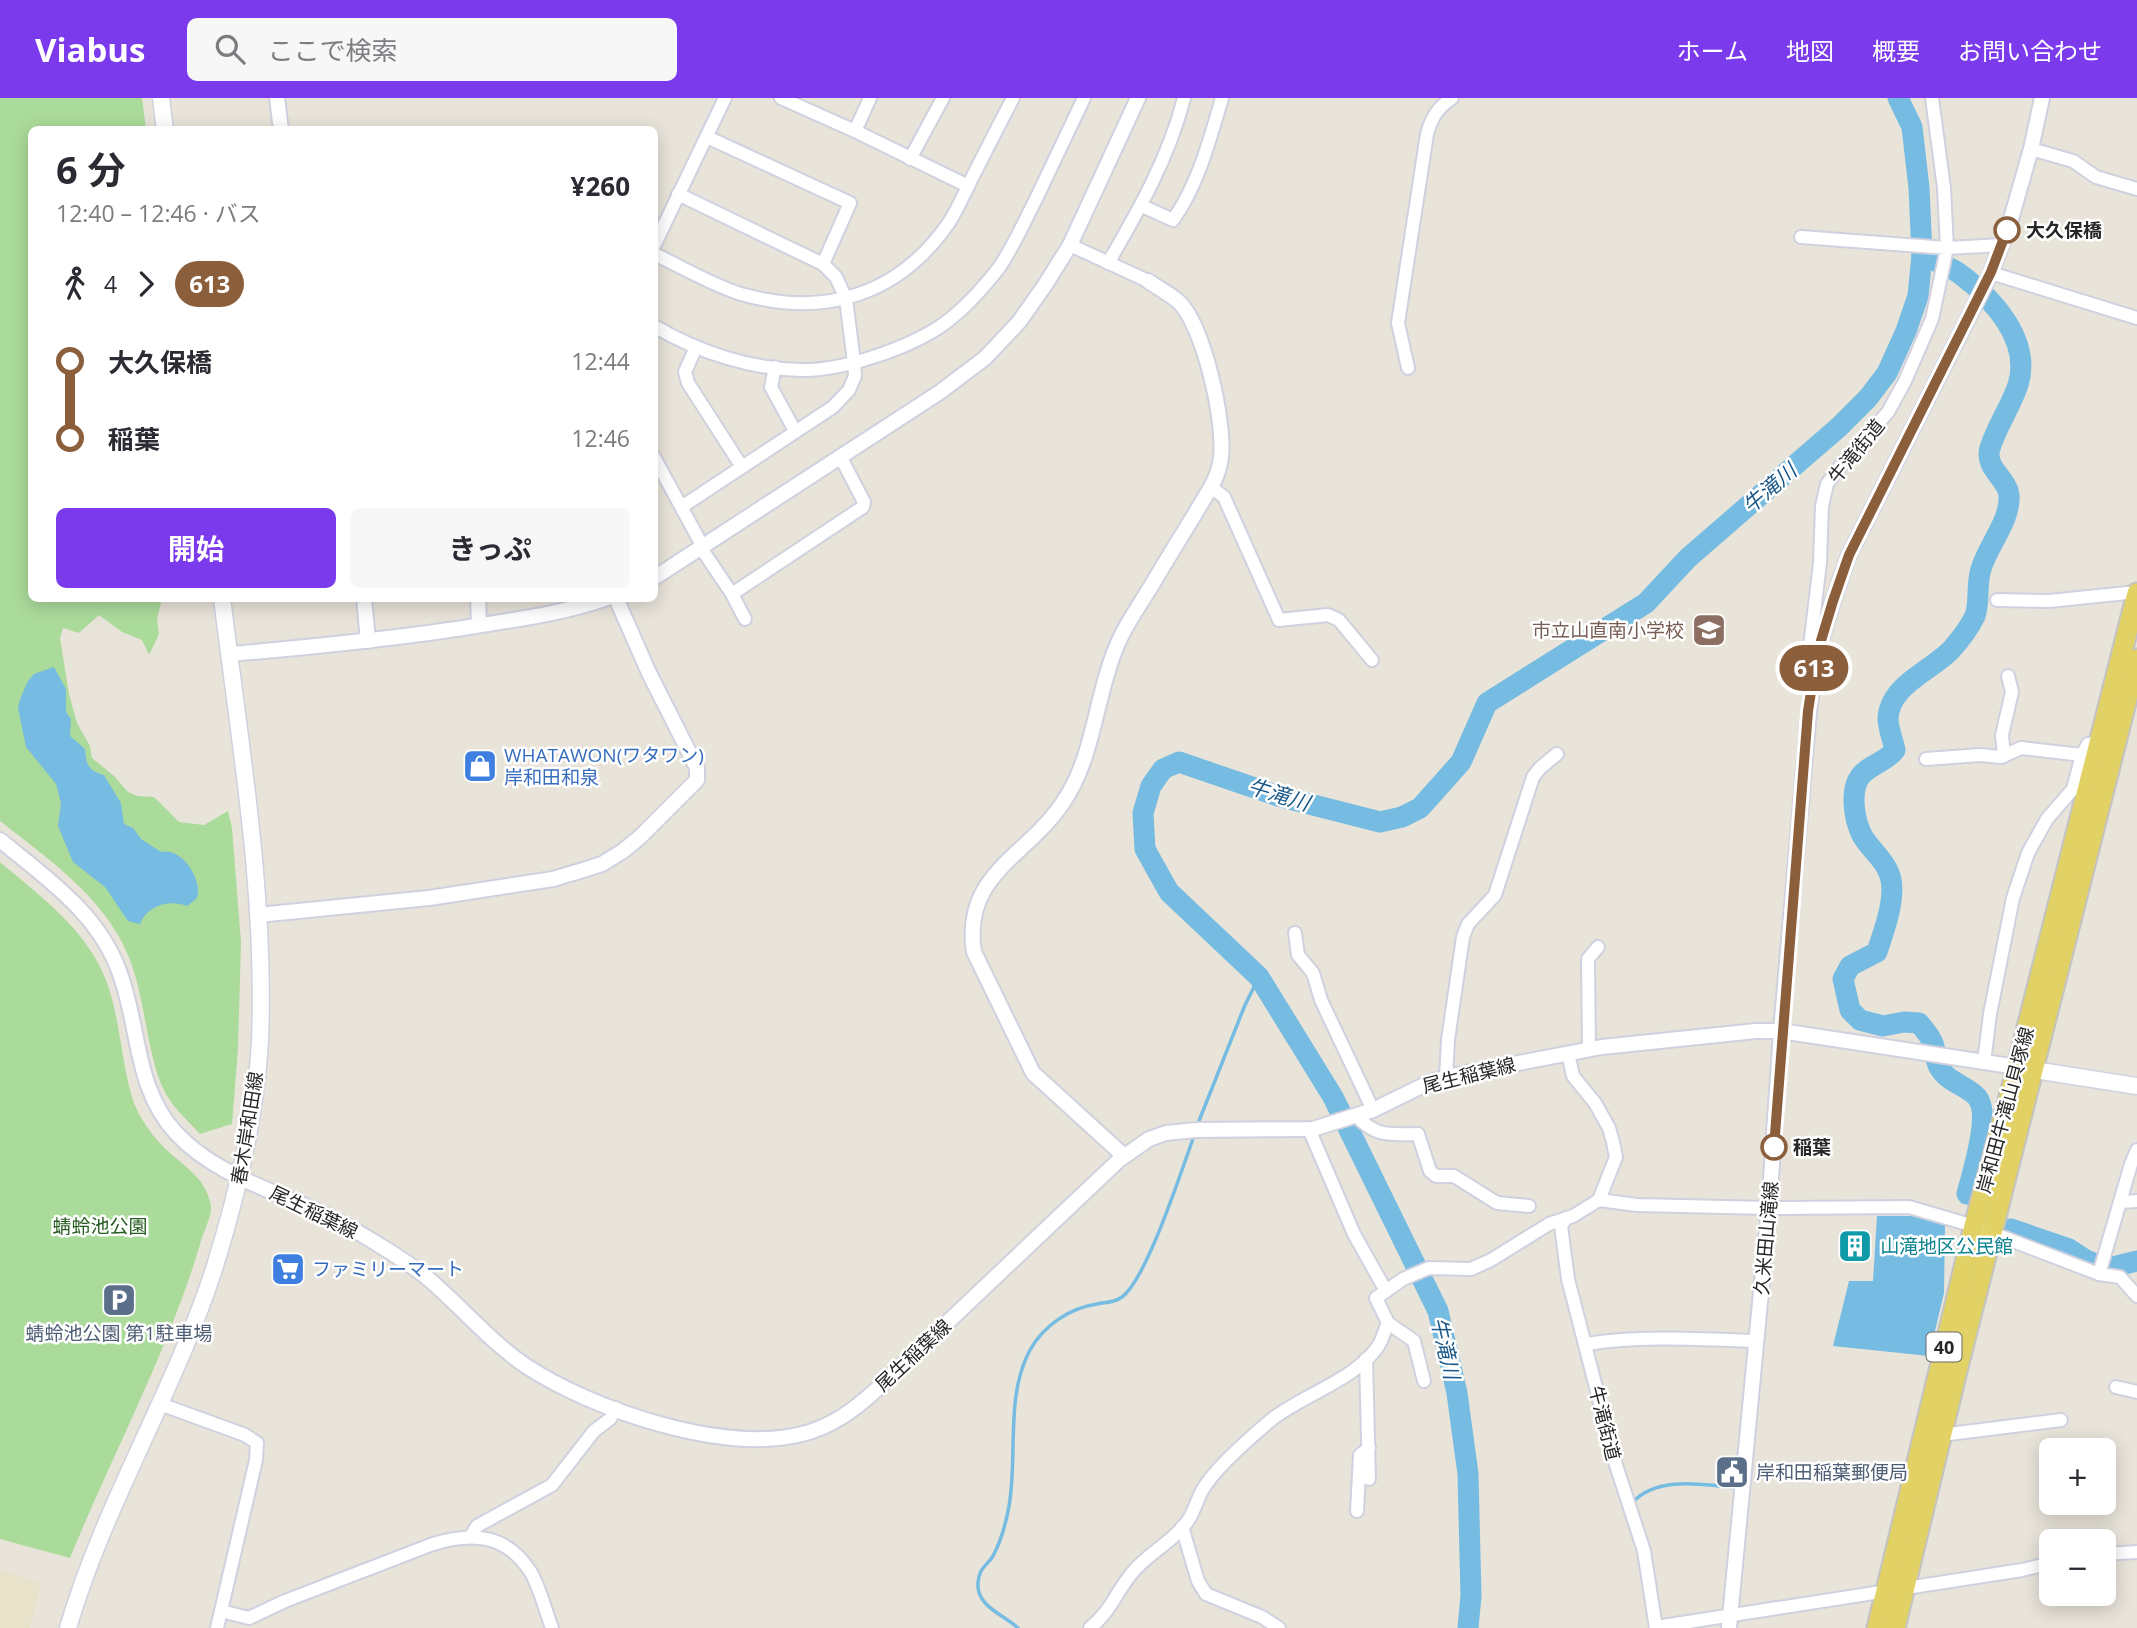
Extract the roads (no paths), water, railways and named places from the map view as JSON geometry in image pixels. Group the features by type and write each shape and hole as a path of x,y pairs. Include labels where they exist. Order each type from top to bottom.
{"main road":[{"path":"161,98 164,126"},
{"name":"岸和田牛滝山貝塚線","path":"1877,1628 1894,1590 1941,1435 1993,1233 2025,1068 2137,593"},
{"name":"春木岸和田線","path":"68,1628 110,1509 191,1331 214,1268 241,1177 260,1043 258,915 223,602"},
{"name":"岸和田牛滝山貝塚線","path":"1895,1628 1894,1590 1974,1226 2025,1068 2137,659"},
{"path":"2025,1068 2137,1086"}],"street":[{"path":"277,98 280,126"},
{"path":"658,237 725,98"},
{"path":"781,98 968,186"},
{"path":"855,131 870,98"},
{"path":"910,159 943,98"},
{"path":"658,256 738,293 777,303 799,304 846,299 893,279 918,260 950,221 1013,98"},
{"path":"658,328 696,347 750,365 802,370 854,362 896,348 933,331 979,293 1000,267 1023,226 1084,98"},
{"path":"658,575 940,392 985,358 1019,323 1070,245 1138,98"},
{"path":"1108,263 1142,205 1172,139 1184,98"},
{"path":"1142,205 1172,220 1209,143 1222,98"},
{"path":"1408,368 1398,323 1427,134 1432,117 1440,106 1452,98"},
{"name":"牛滝街道","path":"1814,665 1810,646 1822,506 1827,484 1888,412 1928,329 1943,267 1944,188 1932,98"},
{"name":"久米田山滝線","path":"1731,1621 1769,1208 1781,1031 1814,665 1849,555 1977,301 2002,245 2031,149 2042,98"},
{"path":"707,137 850,203 823,264"},
{"path":"2031,149 2073,161 2096,177 2137,188"},
{"path":"678,194 823,264 836,277 846,299 855,376 849,390 833,407 682,506"},
{"path":"1801,237 1945,248 2002,245"},
{"path":"1070,245 1148,281 1180,303 1198,336 1215,393 1221,426 1221,457 1211,487 1118,643 1075,782 1062,804 1041,829 996,873 981,892 971,932 974,952 1033,1073 1124,1156"},
{"path":"1988,278 2137,318"},
{"path":"696,347 685,372 688,383 741,467"},
{"path":"775,367 771,387 795,431"},
{"path":"732,594 863,507 864,502 840,456"},
{"path":"658,464 745,620"},
{"path":"1211,487 1224,497 1279,620 1328,615 1339,620 1372,660"},
{"path":"1997,600 2049,601 2137,593"},
{"path":"1816,594 1824,600 1833,601"},
{"path":"364,602 368,641"},
{"path":"478,602 479,625"},
{"path":"230,654 368,641 570,611 596,602"},
{"path":"258,915 429,898 553,879 602,864 640,837 696,780 697,768 649,673 618,602"},
{"path":"2004,756 2002,735 2012,692 2008,676"},
{"path":"1984,1062 1990,1014 2013,898 2028,853 2047,819 2073,789 2082,755 2088,744 2100,741"},
{"path":"1926,759 2004,756 2021,748 2082,755"},
{"path":"1446,1078 1448,1040 1463,937 1468,924 1495,895 1534,777 1539,768 1557,754"},
{"name":"尾生稲葉線","path":"0,840 75,903 104,941 126,991 142,1072 161,1115 193,1149 209,1161 336,1220 381,1246 430,1281 526,1366 566,1387 616,1408 690,1432 760,1440 791,1437 826,1426 845,1416 869,1397 1124,1156 1149,1139 1166,1133 1196,1130 1311,1129 1373,1110 1408,1091 1446,1078 1588,1049 1756,1031 1781,1031 2025,1068"},
{"path":"1295,933 1298,955 1313,973 1321,1000 1373,1110"},
{"path":"1588,1049 1588,959 1598,947"},
{"path":"1568,1053 1573,1076 1595,1103 1609,1128 1613,1142 1616,1157 1599,1200"},
{"path":"1356,1116 1369,1129 1383,1134 1419,1134 1430,1171 1436,1176 1454,1176 1497,1203 1529,1206"},
{"path":"1311,1129 1354,1234 1386,1291"},
{"path":"2099,1273 2130,1164 2137,1150"},
{"path":"1424,1381 1414,1341 1388,1323 1376,1298 1403,1279 1429,1268 1471,1269 1491,1260 1549,1224 1566,1219 1599,1200 1637,1205 1769,1208 1909,1207 1974,1226 2099,1273 2120,1277 2137,1296"},
{"path":"2120,1202 2137,1201"},
{"name":"牛滝街道","path":"1566,1219 1561,1226 1568,1279 1616,1465 1644,1551 1656,1628"},
{"path":"1090,1628 1100,1620 1145,1557 1188,1522 1204,1487 1249,1440 1289,1406 1340,1379 1366,1359 1380,1343 1388,1323"},
{"path":"1586,1344 1612,1340 1671,1338 1757,1341"},
{"path":"1366,1359 1370,1479"},
{"path":"2116,1387 2137,1392"},
{"path":"160,1404 246,1434 257,1443 256,1460 217,1628"},
{"path":"471,1536 477,1526 552,1485 594,1431 610,1419 616,1408"},
{"path":"1941,1435 2062,1420"},
{"path":"1357,1511 1360,1455 1369,1448"},
{"path":"1182,1527 1198,1581 1206,1594 1262,1617 1279,1628"},
{"path":"221,1611 249,1618 310,1591 433,1544 456,1537 471,1536 504,1544 522,1561 531,1573 552,1628"},
{"path":"2116,1553 2137,1552"},
{"path":"1656,1628 1731,1621 2039,1566"}],"water":[{"path":"54,667 66,689 66,712 71,719 70,736 85,749 87,763 91,769 104,775 121,803 124,824 133,828 141,839 161,852 177,855 190,868 198,885 198,893 196,899 187,906 166,904 153,909 140,924 128,921 105,887 73,862 58,826 61,803 56,784 26,747 18,708 28,681 34,674"},
{"path":"1877,1216 1915,1216 1945,1224 1944,1293 1929,1356 1833,1346 1849,1281 1873,1281"}],"waterway":[{"name":"牛滝川","path":"1468,1628 1471,1596 1468,1474 1457,1393 1438,1311 1333,1097 1259,977 1169,892 1145,849 1143,813 1151,786 1163,769 1179,762 1278,796 1380,822 1402,817 1420,808 1461,762 1487,703 1646,603 1688,558 1839,427 1868,398 1887,373 1918,296 1922,255 1919,188 1912,127 1898,98"},
{"path":"1922,255 1956,271 1985,295 2014,336 2021,368 2018,385 1989,455 2007,489 2009,504 1981,569 1973,620 1943,658 1912,680 1895,697 1888,719 1895,750 1865,771 1858,780 1854,806 1859,827 1886,867 1892,892 1877,952 1850,966 1843,979 1850,1010 1860,1020 1883,1026 1904,1022 1919,1023 1931,1039 1937,1062 1943,1072 1977,1097 1981,1105 1982,1130 1967,1194"},
{"path":"1197,1126 1245,1005 1259,977"},
{"path":"1018,1628 986,1604 981,1598 978,1583 982,1570 993,1556 1008,1512 1015,1406 1022,1368 1036,1341 1059,1319 1077,1309 1116,1300 1132,1286 1153,1246 1195,1133"},
{"path":"2011,1229 2069,1249 2100,1266 2113,1267 2137,1261"},
{"path":"1633,1502 1655,1488 1669,1485 1697,1484 1739,1488"}],"place":[{"name":"大久保橋","path":"2007,230"},
{"name":"市立山直南小学校","path":"1709,630"},
{"name":"WHATAWON(ワタワン) 岸和田和泉","path":"480,766"},
{"name":"稲葉","path":"1774,1147"},
{"name":"山滝地区公民館","path":"1855,1246"},
{"name":"ファミリーマート","path":"288,1269"},
{"name":"蜻蛉池公園 第1駐車場","path":"119,1300"},
{"name":"岸和田稲葉郵便局","path":"1732,1472"}],"park label":[{"name":"蜻蛉池公園","path":"100,1226"}]}
